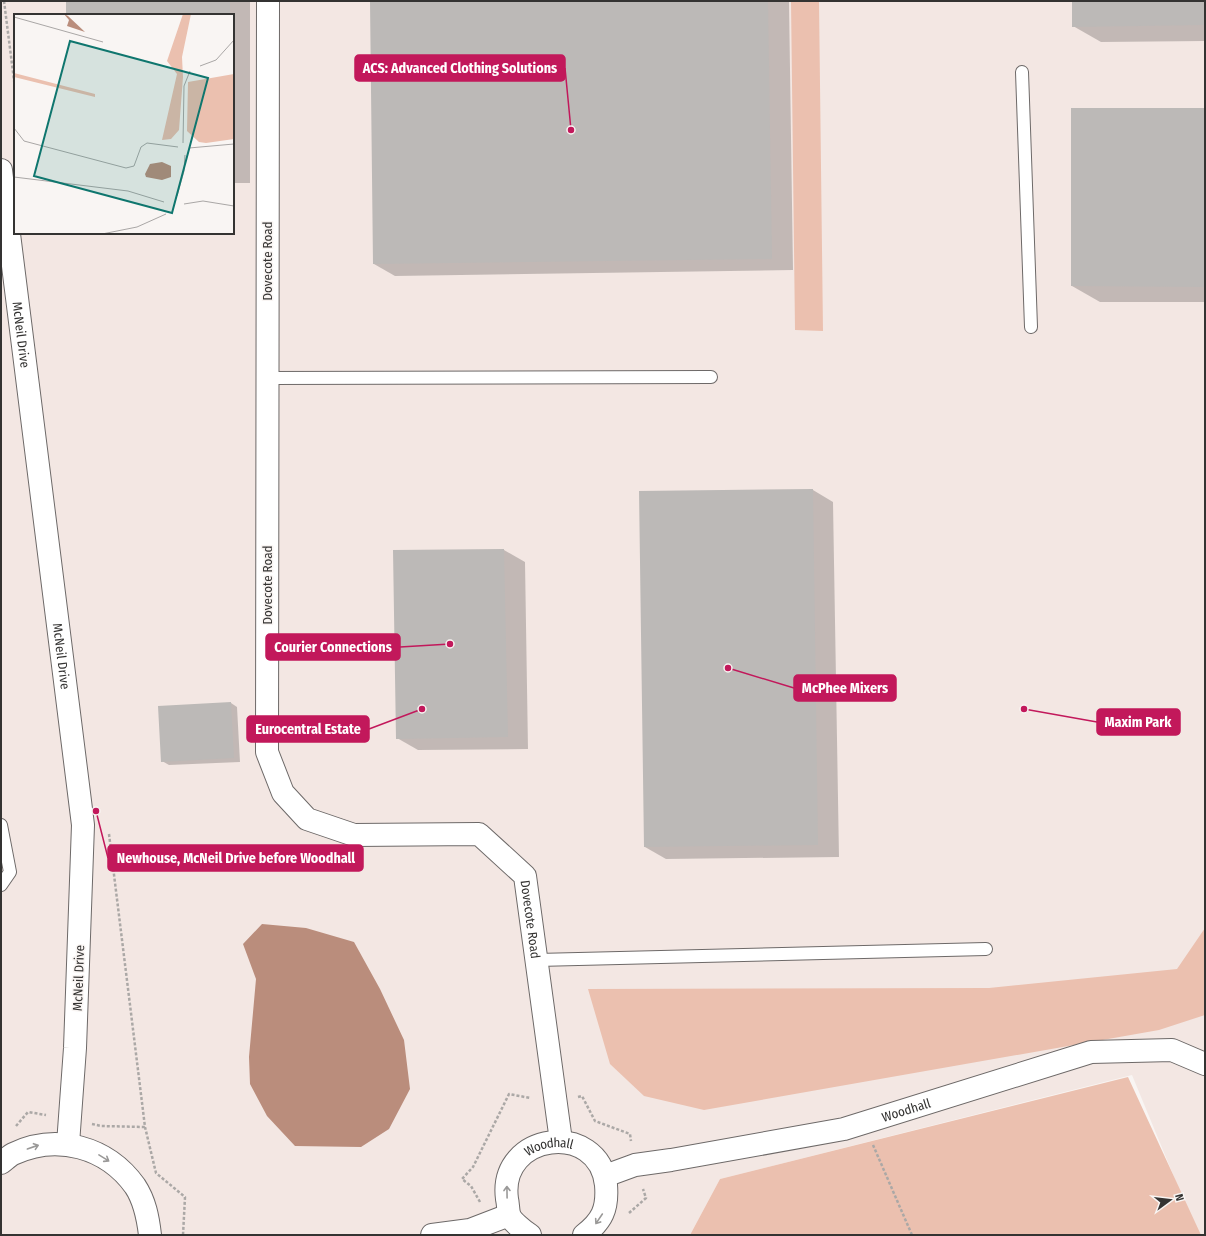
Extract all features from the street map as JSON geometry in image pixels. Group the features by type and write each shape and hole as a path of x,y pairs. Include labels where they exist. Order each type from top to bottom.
{"street":[{"name":"Dovecote Road","path":"268,1 267,752 282,793 307,819 354,835 479,834 525,876 561,1141"},
{"name":"McNeil Drive","path":"1,170 83,825 75,1048 68,1144"},
{"name":"Woodhall","path":"605,1176 635,1164 671,1160 844,1129 1091,1052 1172,1050 1205,1064"},
{"name":"Woodhall","path":"509,1215 506,1189 510,1173 518,1159 530,1149 545,1143 561,1141 577,1146 591,1155 605,1176 607,1199 603,1214 594,1227 584,1235"},
{"path":"1,1163 13,1154 40,1145 68,1144 94,1151 118,1166 136,1187 147,1212 150,1235"},
{"path":"432,1235 470,1230 509,1215 524,1231 530,1235"}],"lane":[{"path":"1022,72 1031,327"},
{"path":"267,378 711,377"},
{"path":"1,825 10,872 1,885"},
{"path":"537,960 986,949"}],"path":[{"path":"4,1 14,80"},
{"path":"864,1123 912,1235"}],"shaded area":[{"path":"1,1 1205,1 1205,1235 1198,1235 1132,1075 720,1179 690,1235 1,1235"},
{"path":"791,1 819,1 823,331 795,330"},
{"path":"262,924 306,928 354,942 380,989 404,1040 410,1089 389,1129 361,1147 295,1146 267,1116 250,1084 249,1057 256,979 243,944"},
{"path":"1205,928 1205,1015 1159,1030 704,1110 644,1096 610,1064 588,989 989,988 1177,969"},
{"path":"1128,1077 1201,1235 690,1235 720,1179"}],"building":[{"path":"66,1 230,1 230,14 66,14"},
{"path":"370,1 768,1 772,259 373,264"},
{"path":"1072,1 1205,1 1205,25 1072,27"},
{"path":"1071,108 1205,108 1205,287 1071,286"},
{"path":"813,489 818,845 644,847 639,491"},
{"path":"504,549 508,737 396,739 393,550"},
{"path":"231,702 234,758 161,762 158,706"}],"place":[{"name":"ACS: Advanced Clothing Solutions","path":"571,130"},
{"name":"Courier Connections","path":"450,644"},
{"name":"McPhee Mixers","path":"728,668"},
{"name":"Eurocentral Estate","path":"422,709"},
{"name":"Maxim Park","path":"1024,709"},
{"name":"Newhouse, McNeil Drive before Woodhall","path":"96,811"}]}
